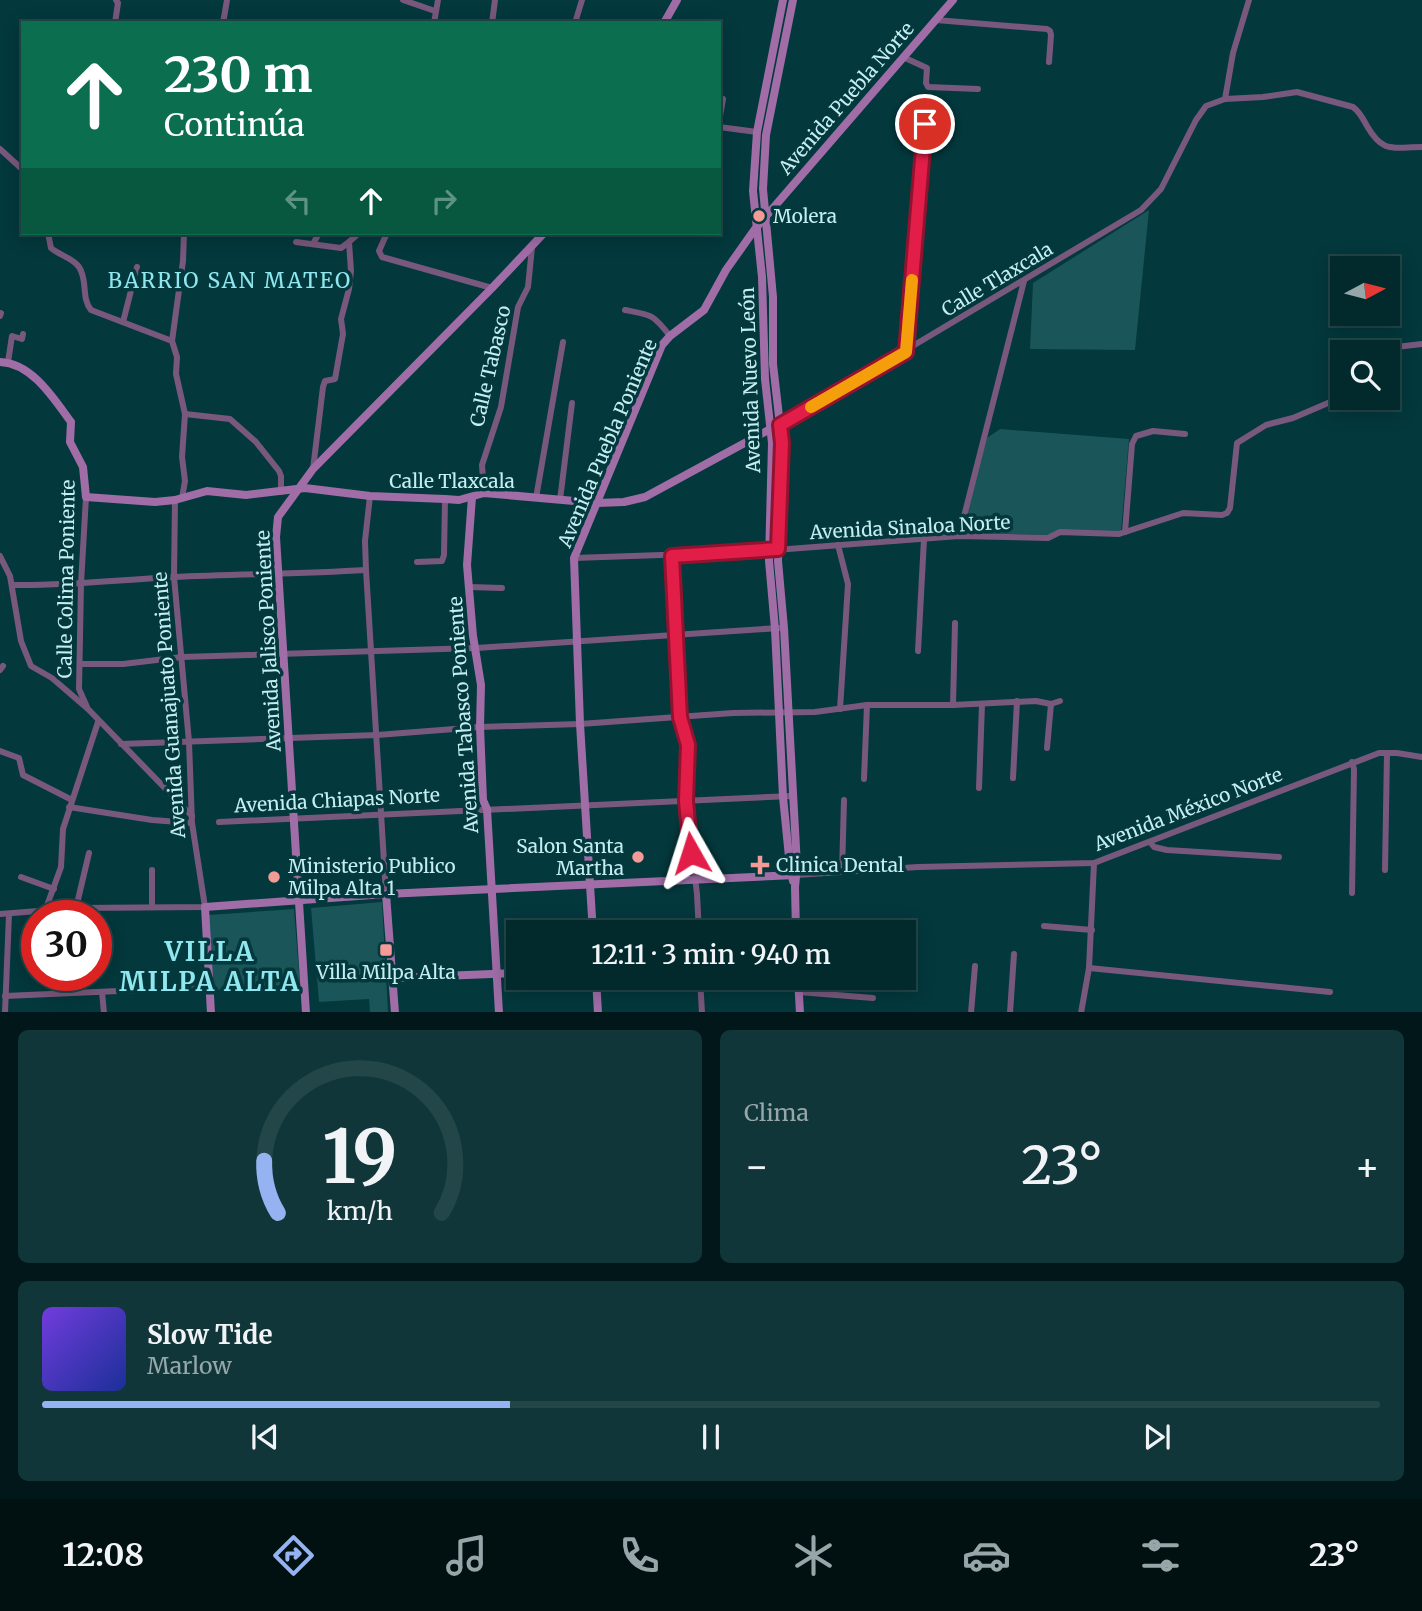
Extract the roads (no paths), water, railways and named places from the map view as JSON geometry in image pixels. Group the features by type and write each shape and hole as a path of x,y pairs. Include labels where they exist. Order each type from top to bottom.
{"street":[{"path":"115,21 116,0"},
{"path":"223,21 227,0"},
{"path":"403,0 435,11"},
{"path":"434,21 438,0"},
{"path":"492,21 495,0"},
{"path":"576,21 582,0"},
{"path":"665,21 677,0"},
{"name":"Avenida Nuevo León","path":"776,426 765,379 762,277 755,229 753,173 757,132 783,0"},
{"name":"Avenida Nuevo León","path":"793,0 766,135 763,189 773,297 776,426 773,550 780,628 796,920"},
{"name":"Avenida Puebla Norte","path":"765,218 953,0"},
{"path":"1249,0 1233,53 1225,99 1290,92 1308,94 1359,111 1379,144 1422,147"},
{"path":"936,20 1047,29 1051,35 1049,62"},
{"path":"903,57 927,68 928,88 978,89"},
{"name":"Calle Tlaxcala","path":"86,497 155,502 207,491 246,495 310,488 370,496 445,499 472,497 484,493 597,503 624,502 645,497 906,352 1141,210 1161,189 1201,110 1225,99"},
{"path":"906,352 925,124"},
{"path":"721,127 757,132"},
{"path":"0,149 21,168"},
{"name":"Avenida Puebla Poniente","path":"592,920 580,724 574,558 662,345 704,310 726,270 765,218"},
{"path":"48,235 51,248 75,261 79,267 86,304 97,314 172,341"},
{"name":"Avenida Guanajuato Poniente","path":"184,235 172,341 177,357 176,374 185,414 185,481 178,499 174,577 189,743 192,819 205,907"},
{"path":"313,244 318,235"},
{"path":"296,242 341,248 357,235"},
{"path":"385,235 379,251 382,257 492,288"},
{"name":"Avenida Jalisco Poniente","path":"306,1012 276,537 278,517 313,469 542,235"},
{"path":"313,469 323,387 325,381 333,380 336,375 343,334 341,319 351,271 349,242"},
{"name":"Calle Tabasco","path":"484,493 482,465 501,407 518,307 528,287 532,247"},
{"path":"123,322 137,267"},
{"path":"959,536 1024,281"},
{"path":"625,310 649,314 656,318 670,336"},
{"path":"4,362 12,336 22,339 23,334"},
{"path":"536,498 563,342"},
{"path":"1400,347 1422,344"},
{"name":"Calle Colima Poniente","path":"4,362 30,374 71,422 70,442 83,467 86,497 79,689 88,709"},
{"path":"1185,435 1153,431 1136,436 1132,444 1122,533 1183,513 1227,513 1230,508 1237,443 1266,425 1293,418 1330,402"},
{"path":"560,500 572,403"},
{"path":"185,414 230,419 256,442 279,471 281,492"},
{"path":"370,496 365,541 366,570 395,1012"},
{"name":"Avenida Tabasco Poniente","path":"472,497 467,545 481,685 483,800 487,809 499,1012"},
{"path":"417,562 442,561 445,499"},
{"name":"Avenida Sinaloa Norte","path":"574,558 672,556 959,536 1043,538 1059,532 1122,533"},
{"path":"918,651 924,538"},
{"path":"838,545 848,584 841,709"},
{"path":"672,556 680,717 688,745 686,801 699,920"},
{"path":"1,560 8,569 13,585 21,641 31,666 52,678 88,709 192,819"},
{"path":"13,585 366,570"},
{"path":"470,587 502,587"},
{"path":"953,705 955,623"},
{"path":"80,664 123,664 181,657 476,648 780,628"},
{"path":"121,744 377,735 480,727 783,713 867,705 953,705 1017,701 1051,704 1060,701"},
{"path":"1013,778 1017,701"},
{"path":"979,788 982,704"},
{"path":"1047,748 1051,704"},
{"path":"863,779 867,705"},
{"path":"50,900 61,867 63,829 98,722"},
{"path":"0,751 19,758 23,775 70,804 152,820 192,819"},
{"path":"1385,870 1387,753"},
{"name":"Avenida México Norte","path":"205,907 386,894 794,876 918,867 1094,863 1352,762 1387,753 1422,757"},
{"path":"1352,762 1353,892"},
{"name":"Avenida Chiapas Norte","path":"219,822 787,797"},
{"path":"842,872 844,800"},
{"path":"1150,842 1154,847 1167,850 1279,857"},
{"path":"78,900 89,853"},
{"path":"1081,1012 1089,968 1094,863"},
{"path":"152,870 152,906"},
{"path":"21,877 54,888"},
{"path":"112,907 205,907 211,1012"},
{"path":"0,914 21,913"},
{"path":"5,1012 9,914"},
{"path":"1044,926 1091,930"},
{"path":"1010,1012 1014,954"},
{"path":"971,1012 975,966"},
{"path":"1089,968 1330,992"},
{"path":"393,978 506,974"},
{"path":"5,996 209,986"},
{"path":"597,990 598,1012"},
{"path":"701,990 702,1012"},
{"path":"102,992 104,1012"},
{"path":"800,1012 799,992 873,998"}],"place":[{"name":"Molera","path":"759,216"},
{"name":"Salon Santa Martha","path":"638,857"},
{"name":"Clinica Dental","path":"760,865"},
{"name":"Ministerio Publico Milpa Alta 1","path":"274,877"},
{"name":"Villa Milpa Alta","path":"386,950"}],"district":[{"name":"BARRIO SAN MATEO","path":"230,281"},
{"name":"VILLA MILPA ALTA","path":"210,967"}]}
